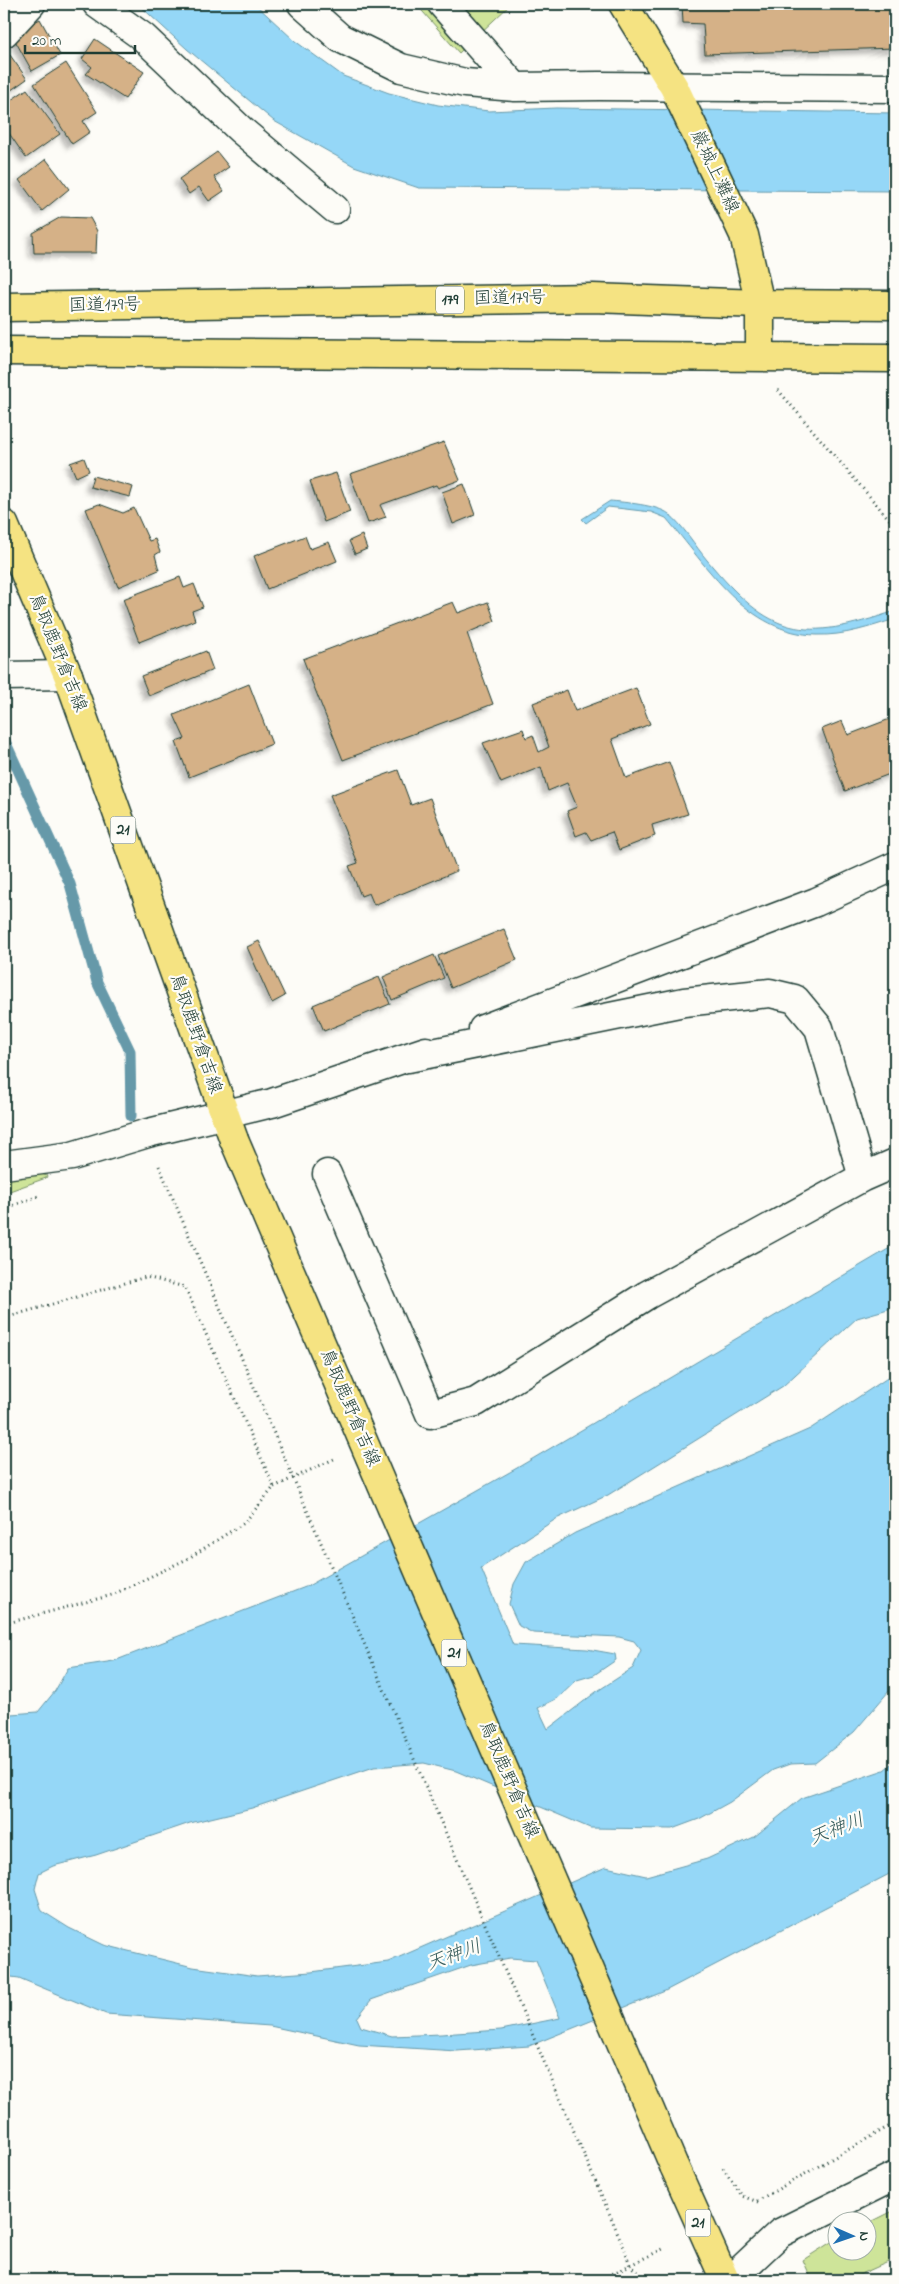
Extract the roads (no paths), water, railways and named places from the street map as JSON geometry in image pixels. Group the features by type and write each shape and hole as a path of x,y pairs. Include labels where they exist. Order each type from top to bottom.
{"main road":[{"name":"巌城上灘線","path":"623,4 677,94 744,235 760,304 760,356"},
{"name":"国道179号","path":"4,307 593,298 760,304 895,305"},
{"path":"4,351 895,358"},
{"name":"鳥取鹿野倉吉線","path":"4,524 68,675 223,1114 674,2166 725,2280"}],"street":[{"path":"4,33 31,4"},
{"path":"97,4 143,37 241,130 335,209"},
{"path":"302,4 340,38 401,68 465,83 677,94 895,88"},
{"path":"442,4 515,87"},
{"path":"4,676 68,675"},
{"path":"4,1165 72,1156 223,1114 272,1103 408,1058 816,902 895,866"},
{"path":"408,1058 684,1002 770,993 795,998 819,1028 863,1177"},
{"path":"327,1174 430,1414 476,1402 648,1295 863,1177 895,1163"},
{"path":"730,2280 780,2233 895,2176"}],"water":[{"path":"138,4 255,4 295,41 343,76 389,93 438,105 489,111 556,108 895,113 895,191 419,188 354,166 274,121 187,49"},
{"path":"610,501 649,506 669,514 730,586 750,605 770,618 790,626 812,629 835,627 863,621 895,611 895,619 857,630 827,635 792,632 770,623 749,610 713,576 666,518 651,512 608,507 586,523 582,519"},
{"name":"天神川","path":"895,1245 895,1307 857,1318 783,1386 608,1495 556,1519 481,1568 513,1645 587,1649 615,1654 616,1660 594,1675 577,1680 558,1698 538,1708 548,1729 596,1692 633,1668 641,1650 634,1641 619,1637 533,1633 519,1626 509,1604 514,1584 526,1562 575,1533 810,1429 895,1373 895,1684 854,1732 815,1763 790,1764 773,1770 730,1802 699,1819 672,1829 590,1828 456,1771 424,1763 374,1767 252,1808 190,1823 96,1855 53,1866 39,1873 35,1889 42,1911 69,1928 104,1945 193,1967 257,1976 311,1972 388,1962 606,1867 646,1876 707,1859 754,1837 802,1798 884,1770 895,1761 895,1871 665,1991 529,2046 457,2051 359,2045 270,2026 106,2014 19,1978 4,1976 4,1718 11,1714 38,1712 55,1691 68,1668 114,1661 308,1586 517,1468","holes":["510,1958 536,1960 560,2018 501,2030 392,2036 361,2027 357,2018 371,2000 471,1965"]}],"waterway":[{"path":"4,14 12,4"},
{"path":"4,739 70,884 97,982 130,1051 131,1116"}]}
